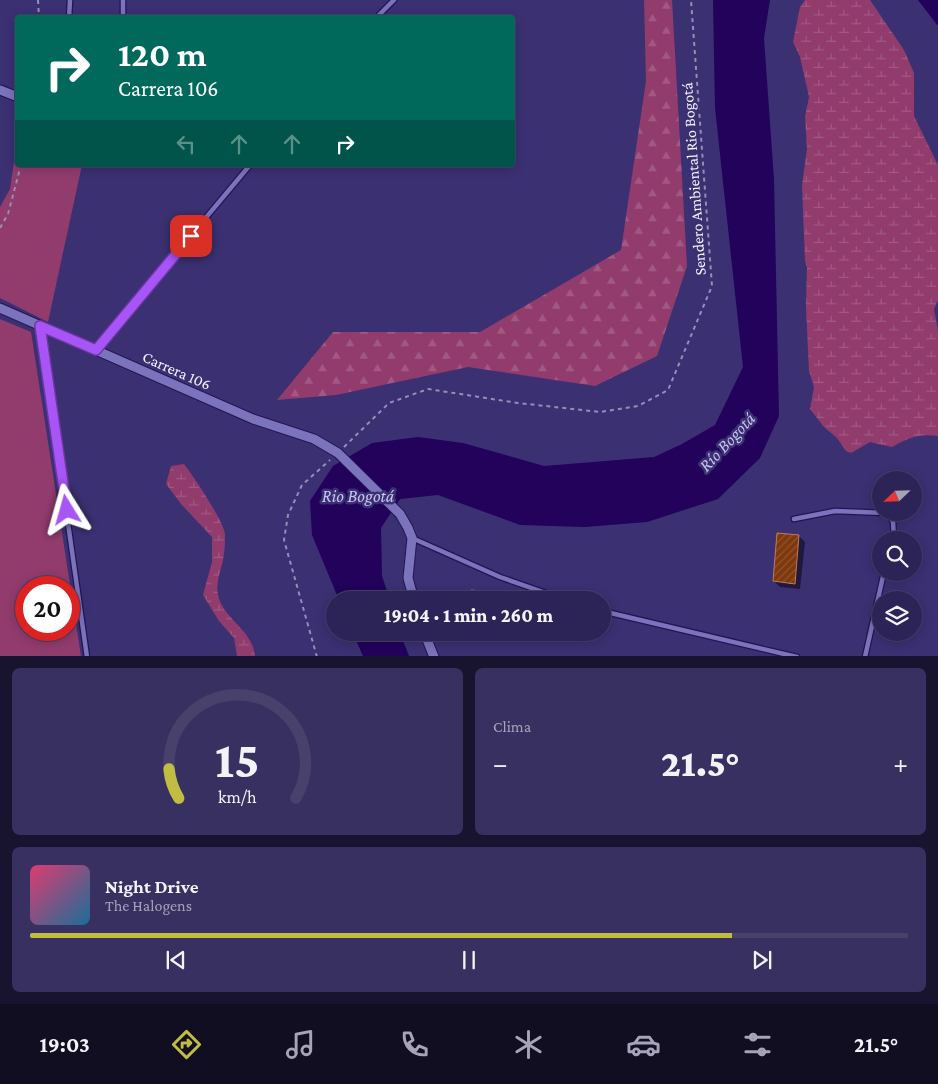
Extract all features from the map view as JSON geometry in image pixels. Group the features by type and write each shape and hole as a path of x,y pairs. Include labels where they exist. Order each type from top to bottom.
{"street":[{"path":"0,90 15,96"},
{"name":"Carrera 106","path":"0,308 253,419 314,439 340,455 400,514 412,538"},
{"path":"412,538 408,578 412,591"},
{"path":"428,641 434,656"}],"lane":[{"path":"69,15 70,0"},
{"path":"123,0 123,15"},
{"path":"379,15 394,0"},
{"path":"96,350 248,167"},
{"path":"40,326 87,656"},
{"path":"794,519 835,511 886,513 893,522 894,531"},
{"path":"412,538 500,577 540,591"},
{"path":"865,656 882,581"},
{"path":"611,613 797,656"}],"path":[{"path":"38,0 39,15"},
{"name":"Sendero Ambiental Rio Bogotá","path":"318,656 284,540 288,515 302,485 340,455 389,403 428,388 518,403 600,412 638,406 668,390 712,286 691,0"},
{"path":"0,228 8,214 20,167"}],"green space":[{"path":"644,0 672,0 687,266 657,356 595,386 468,367 336,395 277,400 333,332 480,332 621,250 646,81"},
{"path":"805,0 870,0 904,50 914,73 914,116 938,165 938,300 934,309 938,331 938,436 925,435 914,437 892,447 870,442 851,453 846,451 837,438 824,427 810,409 814,387 809,371 806,307 807,267 805,261 802,185 807,149 805,117 809,97 800,57 793,42 800,7"},
{"path":"15,155 15,167 82,167 48,322 0,298 0,207 10,189"},
{"path":"0,319 31,332 69,576 15,576 15,641 79,641 81,656 0,656"},
{"path":"184,464 208,499 223,528 225,548 218,579 218,595 226,611 249,639 255,656 237,656 234,638 219,621 203,595 212,562 212,537 181,504 166,484 171,466"}],"water":[{"name":"Rio Bogotá","path":"713,0 770,0 764,38 774,179 779,416 760,458 718,499 647,522 585,527 520,525 438,495 400,499 381,528 382,576 387,591 335,591 312,535 310,501 333,466 372,443 418,437 463,443 544,466 654,457 715,425 743,367 715,108"},
{"path":"918,0 938,0 938,26"},
{"path":"356,641 403,641 409,656 363,656"}],"building":[{"path":"777,533 799,535 795,584 773,581"}],"route":[{"path":"67,510 40,326 96,350 191,236"}],"water label":[{"name":"Río Bogotá","path":"727,442"}]}
